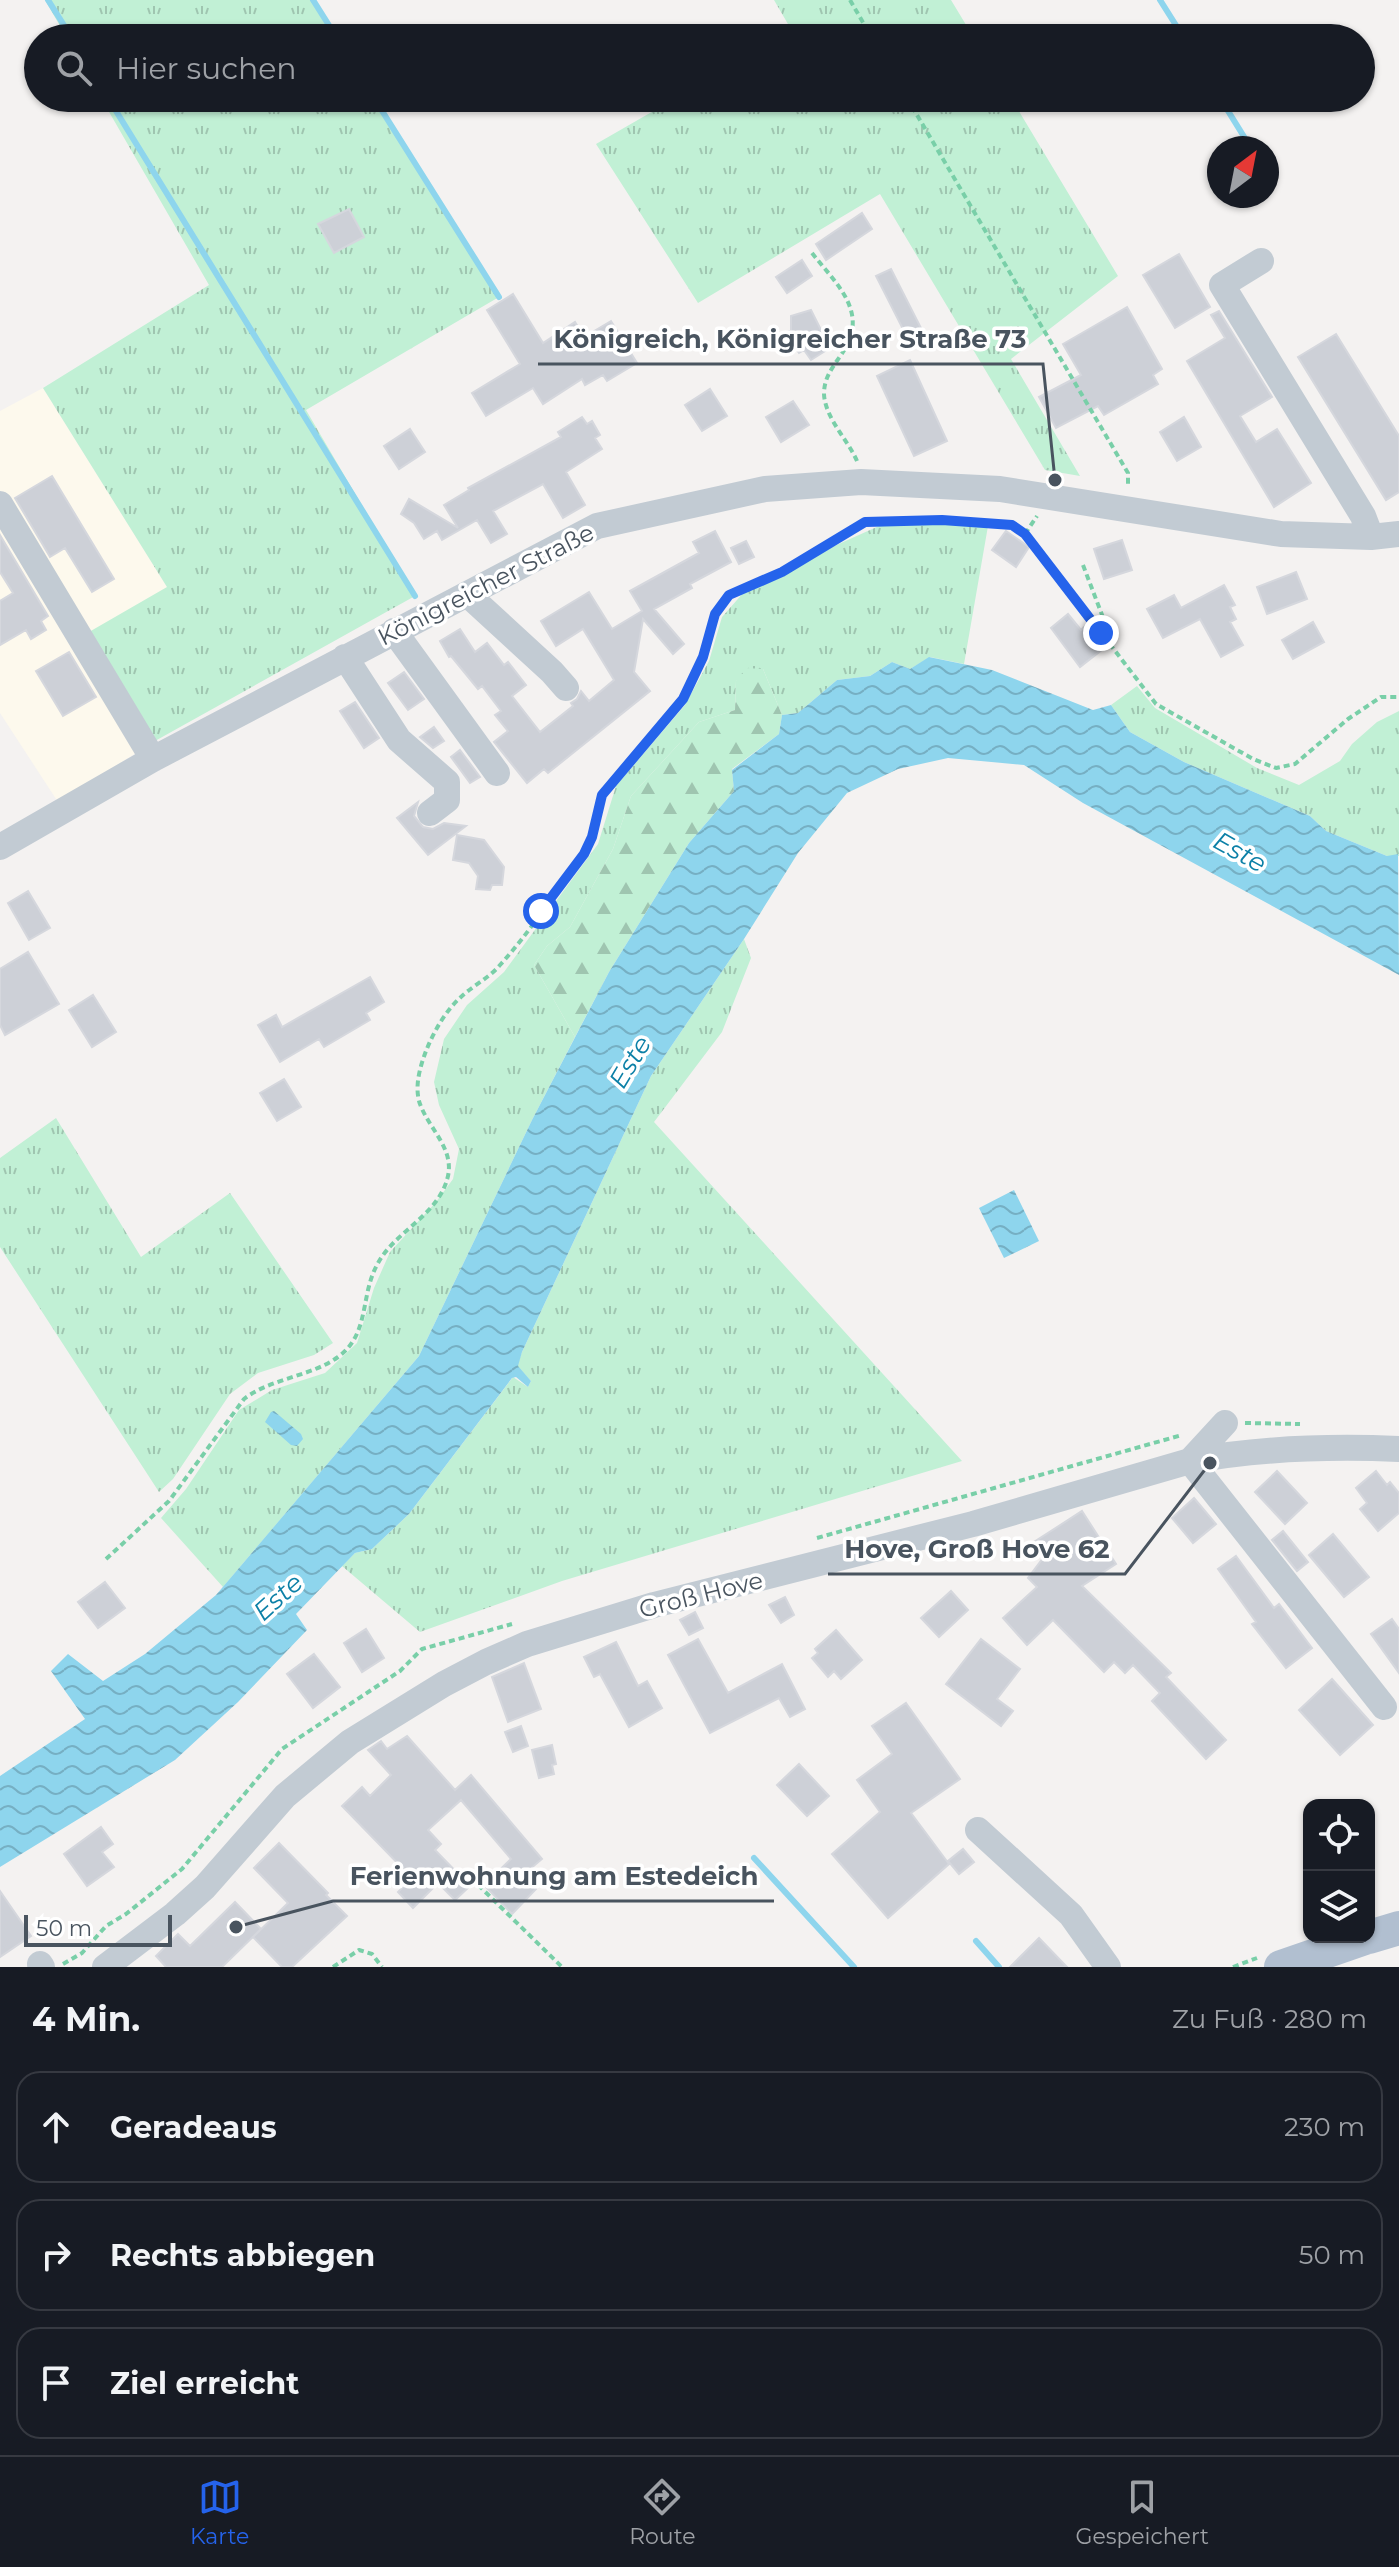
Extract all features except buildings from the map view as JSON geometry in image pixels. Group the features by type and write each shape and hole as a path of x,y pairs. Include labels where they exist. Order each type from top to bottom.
{"main road":[{"path":"1375,1935 1399,1928"},
{"path":"1281,1967 1351,1943"}],"street":[{"path":"1261,261 1222,285 1363,516 1371,537"},
{"name":"Königreicher Straße","path":"0,847 153,759 597,526 765,489 861,482 1000,489 1281,534 1371,537 1399,534"},
{"path":"0,504 153,759"},
{"path":"467,594 566,688"},
{"path":"394,631 497,773"},
{"path":"345,657 399,740 447,782 447,800 430,813"},
{"path":"1225,1423 1190,1461 1384,1707"},
{"name":"Groß Hove","path":"105,1967 205,1887 285,1796 350,1742 444,1684 527,1644 654,1605 973,1524 1190,1461 1298,1448 1399,1449"},
{"path":"978,1830 1071,1915 1108,1967"}],"path":[{"path":"850,0 864,24"},
{"path":"915,112 1128,473 1129,510"},
{"path":"812,253 850,302 854,327 845,350 827,374 824,396 829,411 857,459 861,482"},
{"path":"106,1559 169,1501 253,1391 320,1367 350,1346 362,1323 370,1281 382,1255 432,1207 448,1176 447,1151 420,1103 418,1091 422,1064 437,1028 462,996 501,965 584,854 592,837 602,795 683,699 703,657 715,614 729,595 782,572 865,522 942,520 1012,525 1025,534 1156,704 1253,759 1276,768 1295,764 1348,719 1381,697 1399,697"},
{"path":"1083,565 1107,628 1101,633"},
{"path":"46,1966 82,1953 106,1926 182,1869 282,1749 400,1671 422,1649"},
{"path":"471,1878 562,1967"},
{"path":"333,1967 359,1950 372,1954 382,1967"}],"shaded area":[{"path":"43,388 167,587 155,741 58,802 0,713 0,411"}],"green space":[{"path":"45,0 313,0 328,24 59,24"},
{"path":"774,0 951,0 966,24 788,24"},
{"path":"109,112 383,112 499,297 306,410 415,596 155,741 89,632 167,587 43,388 209,285"},
{"path":"652,112 1019,112 1118,276 1011,359 1080,476 1045,470 880,194 698,303 596,144"},
{"path":"879,526 988,526 964,664 930,657 910,669 892,662 870,676 837,680 798,713 782,715 763,669 736,681 735,710 699,722 631,796 613,849 570,927 547,946 534,965 575,1037 419,1356 223,1587 161,1518 186,1489 239,1410 272,1390 325,1373 357,1343 374,1288 390,1252 453,1179 459,1149 439,1105 434,1082 444,1039 467,1005 504,972 598,844 616,786 685,705 709,661 722,617 744,592"},
{"path":"746,668 763,669 782,715 779,734 732,769 734,791 689,843 609,972 575,1037 534,965 547,946 570,927 613,849 631,796 699,722 735,710 736,681"},
{"path":"1137,686 1155,708 1257,768 1299,785 1340,761 1352,744 1377,722 1399,711 1399,856 1387,856 1326,831 1310,816 1184,762 1130,732 1111,705"},
{"path":"744,939 751,958 722,1032 654,1122 962,1461 562,1581 420,1632 342,1566 355,1553 372,1549 409,1514 513,1377 528,1387 531,1381 517,1366 522,1352 651,1076"},
{"path":"56,1118 141,1257 230,1193 333,1343 314,1355 258,1373 230,1394 173,1479 159,1492 0,1247 0,1158"}],"water":[{"name":"Este","path":"929,657 992,670 1093,710 1111,705 1130,732 1184,762 1310,816 1326,831 1387,856 1398,854 1399,975 1083,803 1024,765 948,758 898,769 847,793 798,853 651,1076 522,1352 518,1366 531,1381 528,1387 516,1377 512,1378 409,1514 372,1549 355,1553 296,1614 307,1630 238,1702 175,1760 0,1867 0,1776 85,1719 51,1671 68,1654 103,1681 145,1654 216,1595 419,1356 532,1120 609,972 689,843 734,791 732,770 779,734 782,715 798,713 837,680 870,676 892,662 910,669"},
{"path":"1014,1190 1039,1241 1004,1258 979,1208"},
{"path":"274,1411 301,1434 303,1439 297,1446 291,1445 265,1422"}],"waterway":[{"path":"48,0 63,24"},
{"path":"313,0 328,24"},
{"path":"1160,0 1175,24"},
{"path":"117,112 415,596"},
{"path":"383,112 499,297"},
{"path":"1229,112 1244,136"},
{"path":"754,1858 854,1967"},
{"path":"976,1941 999,1967"}],"place":[{"name":"Königreich, Königreicher Straße 73","path":"1055,480"},
{"name":"Hove, Groß Hove 62","path":"1210,1463"},
{"name":"Ferienwohnung am Estedeich","path":"236,1927"}],"route":[{"path":"541,911 584,854 592,837 602,795 683,699 703,657 720,604 729,595 782,572 865,522 942,520 1012,525 1025,534 1101,633"}]}
